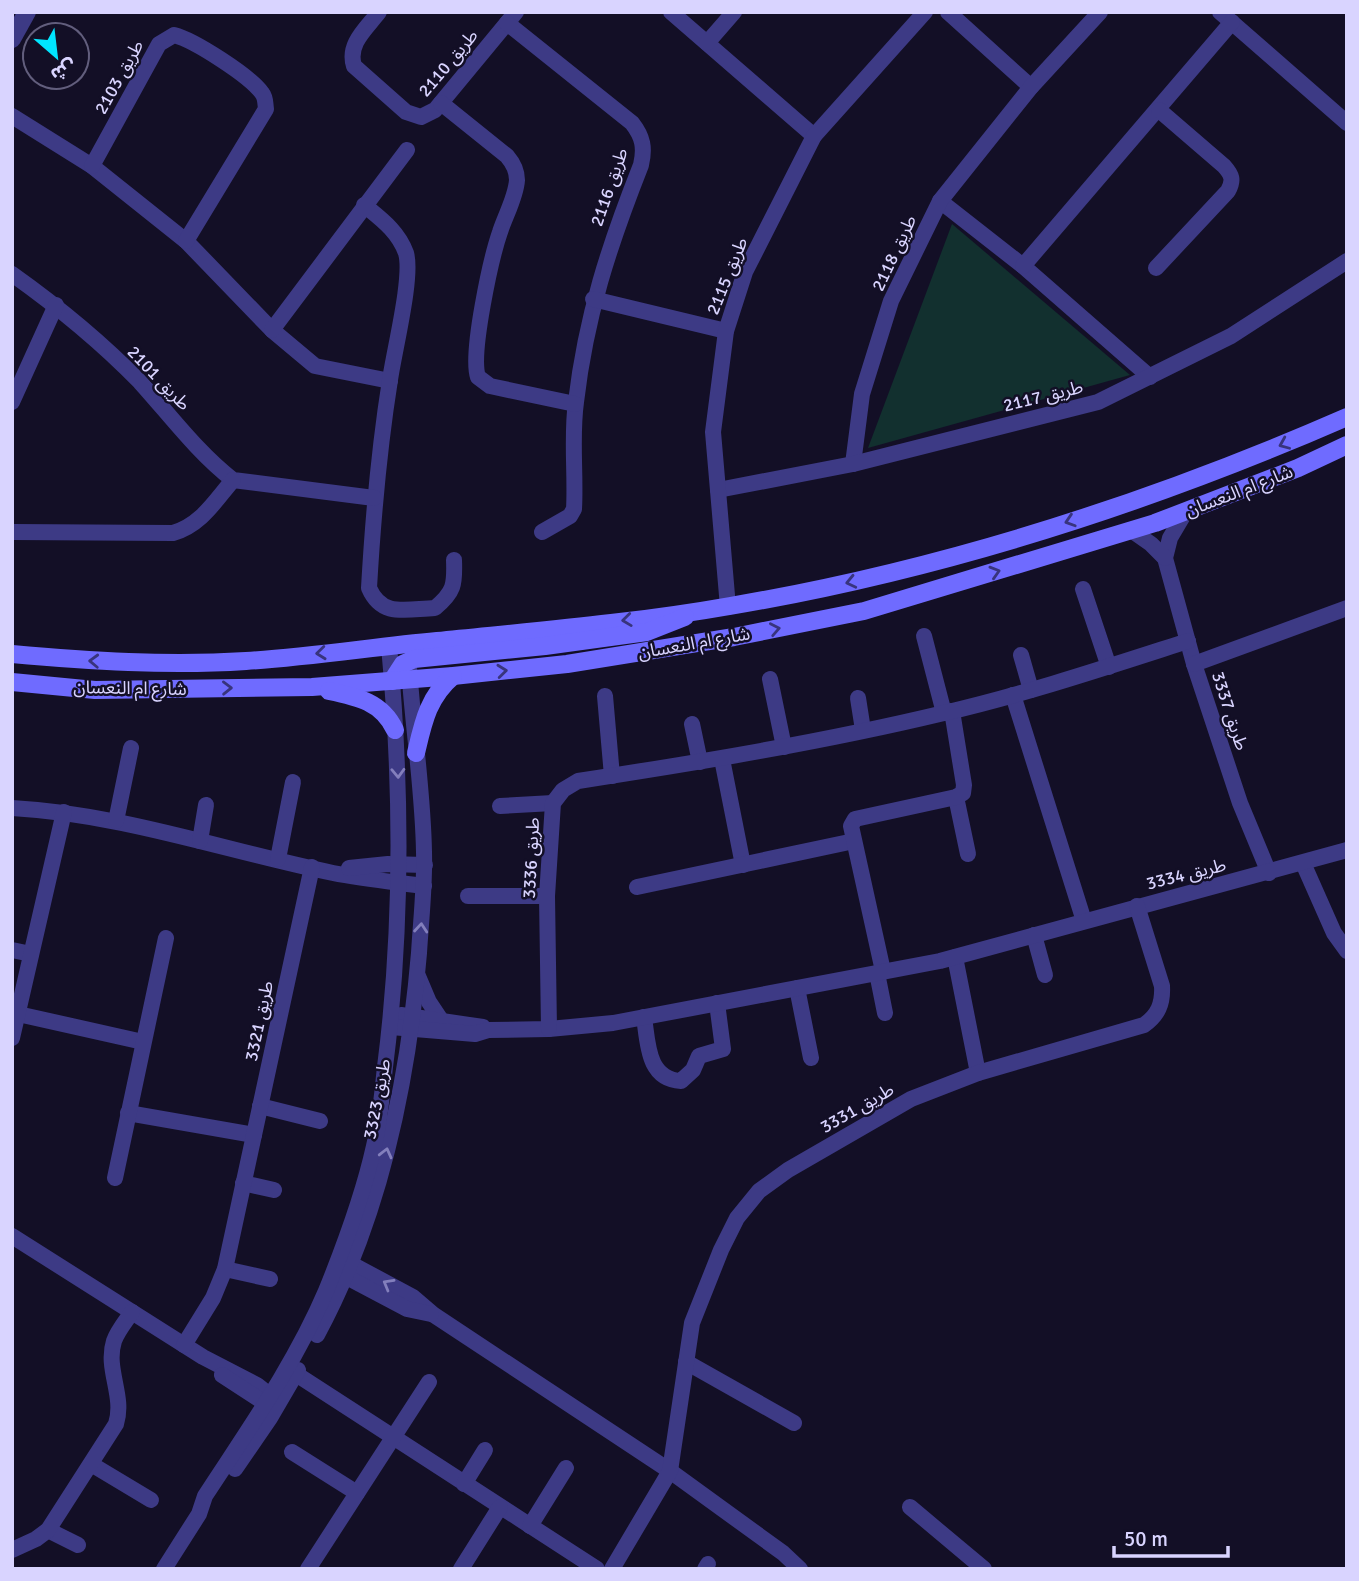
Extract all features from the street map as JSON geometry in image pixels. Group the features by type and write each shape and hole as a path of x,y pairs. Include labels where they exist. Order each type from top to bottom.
{"main road":[{"name":"شارع ام النعسان","path":"12,654 93,662 244,661 389,646 408,652 728,607 850,583 993,546 1131,501 1280,447 1347,417"},
{"name":"شارع ام النعسان","path":"12,682 95,690 312,687 453,676 593,660 734,637 864,611 1131,530 1298,468 1347,445"},
{"path":"401,680 398,669 408,652"},
{"path":"416,753 430,703 453,676"},
{"path":"312,687 369,701 385,713 395,730"}],"street":[{"path":"12,39 27,12"},
{"name":"طريق 2110","path":"379,12 354,43 354,66 413,116 429,115 511,18"},
{"path":"671,12 814,136"},
{"path":"706,43 734,12"},
{"name":"طريق 2115","path":"728,607 713,432 726,331 745,272 814,136 925,12"},
{"path":"948,12 1031,86"},
{"name":"طريق 2118","path":"853,464 862,394 891,301 940,201 1031,86 1100,12"},
{"path":"1023,267 1159,110 1226,17 1347,123"},
{"name":"طريق 2116","path":"511,18 632,123 643,143 644,154 610,244 593,299 575,404 575,509 570,516 542,532"},
{"name":"طريق 2103","path":"92,166 159,44 174,36 188,39 254,84 265,96 266,108 186,241"},
{"path":"441,103 506,156 512,162 517,176 485,293 476,362 478,377 490,386 575,404"},
{"path":"1156,268 1228,191 1232,180 1231,174 1224,166 1159,110"},
{"path":"12,116 92,166 186,241 272,330 315,366 390,381"},
{"path":"272,330 407,150"},
{"path":"940,201 1023,267 1150,377"},
{"path":"364,205 396,232 407,255 406,287 374,498 369,588 375,602 385,609 435,608 449,596 455,583 454,560"},
{"name":"طريق 2117","path":"718,490 853,464 1098,402 1231,336 1347,261"},
{"name":"طريق 2101","path":"12,274 56,305 138,380 216,467 233,480"},
{"path":"593,299 726,331"},
{"path":"12,402 56,305"},
{"path":"12,532 173,533 187,529 199,520 233,480 374,498"},
{"path":"1165,558 1170,538 1186,511"},
{"path":"1131,530 1165,558"},
{"name":"طريق 3337","path":"1165,558 1194,664 1240,803 1269,873"},
{"path":"1083,589 1109,667"},
{"path":"1194,664 1347,608"},
{"path":"885,1013 880,972 851,826 855,819 956,797 963,793 964,785 948,712 924,636"},
{"name":"طريق 3336","path":"549,1029 547,897 553,803 564,790 578,781 722,759 948,712 1109,667 1188,641"},
{"name":"طريق 3323","path":"272,1403 296,1374 382,1168 411,1023 425,865 416,753 401,680 389,646"},
{"path":"1021,655 1031,690"},
{"path":"770,679 784,747"},
{"name":"طريق 3323","path":"164,1569 198,1514 214,1500 272,1403 342,1267 374,1148 392,1021 400,864 395,730 401,680"},
{"path":"1013,695 1084,921"},
{"path":"605,696 612,776"},
{"path":"858,698 863,730"},
{"path":"692,724 699,762"},
{"path":"116,821 131,748"},
{"path":"722,759 743,865"},
{"path":"278,859 293,782"},
{"path":"956,797 968,854"},
{"path":"500,806 553,803"},
{"path":"200,841 205,805"},
{"path":"12,808 64,812 116,821 331,873 424,886"},
{"path":"12,1038 64,812"},
{"path":"636,887 854,841"},
{"name":"طريق 3334","path":"392,1021 443,1026 475,1024 488,1030 549,1029 644,1017 955,957 1347,850"},
{"path":"1303,863 1334,933 1347,951"},
{"path":"312,867 425,865"},
{"name":"طريق 3321","path":"184,1345 213,1298 225,1269 312,867"},
{"path":"468,896 547,897"},
{"name":"طريق 3331","path":"670,1471 692,1323 721,1250 737,1218 759,1191 788,1170 911,1099 978,1073 1144,1025 1160,1009 1163,998 1162,986 1137,906"},
{"path":"1034,935 1045,975"},
{"path":"115,1178 166,938"},
{"path":"12,950 31,954"},
{"path":"955,957 978,1073"},
{"path":"405,1059 443,1026 425,995 417,972"},
{"path":"797,988 811,1058"},
{"path":"644,1017 653,1065 663,1074 681,1081 693,1070 699,1056 723,1049 717,1003"},
{"path":"18,1014 143,1042"},
{"path":"260,1107 320,1121"},
{"path":"128,1114 254,1135"},
{"path":"243,1183 274,1190"},
{"path":"12,1257 17,1239 203,1357 253,1382 272,1403"},
{"path":"342,1267 407,1309 434,1315 670,1471 783,1553 800,1569"},
{"path":"225,1269 270,1279"},
{"path":"12,1550 48,1530 111,1432 118,1416 119,1399 112,1351 116,1336 132,1312"},
{"path":"686,1362 794,1423"},
{"path":"296,1374 597,1569"},
{"path":"308,1569 429,1382"},
{"path":"464,1483 485,1450"},
{"path":"292,1452 356,1493"},
{"path":"91,1464 151,1500"},
{"path":"530,1526 566,1468"},
{"path":"612,1569 670,1471"},
{"path":"461,1569 500,1507"},
{"path":"910,1507 984,1569"},
{"path":"48,1530 78,1545"},
{"path":"783,1553 790,1569"}],"green space":[{"path":"952,224 1130,375 868,448"}]}
